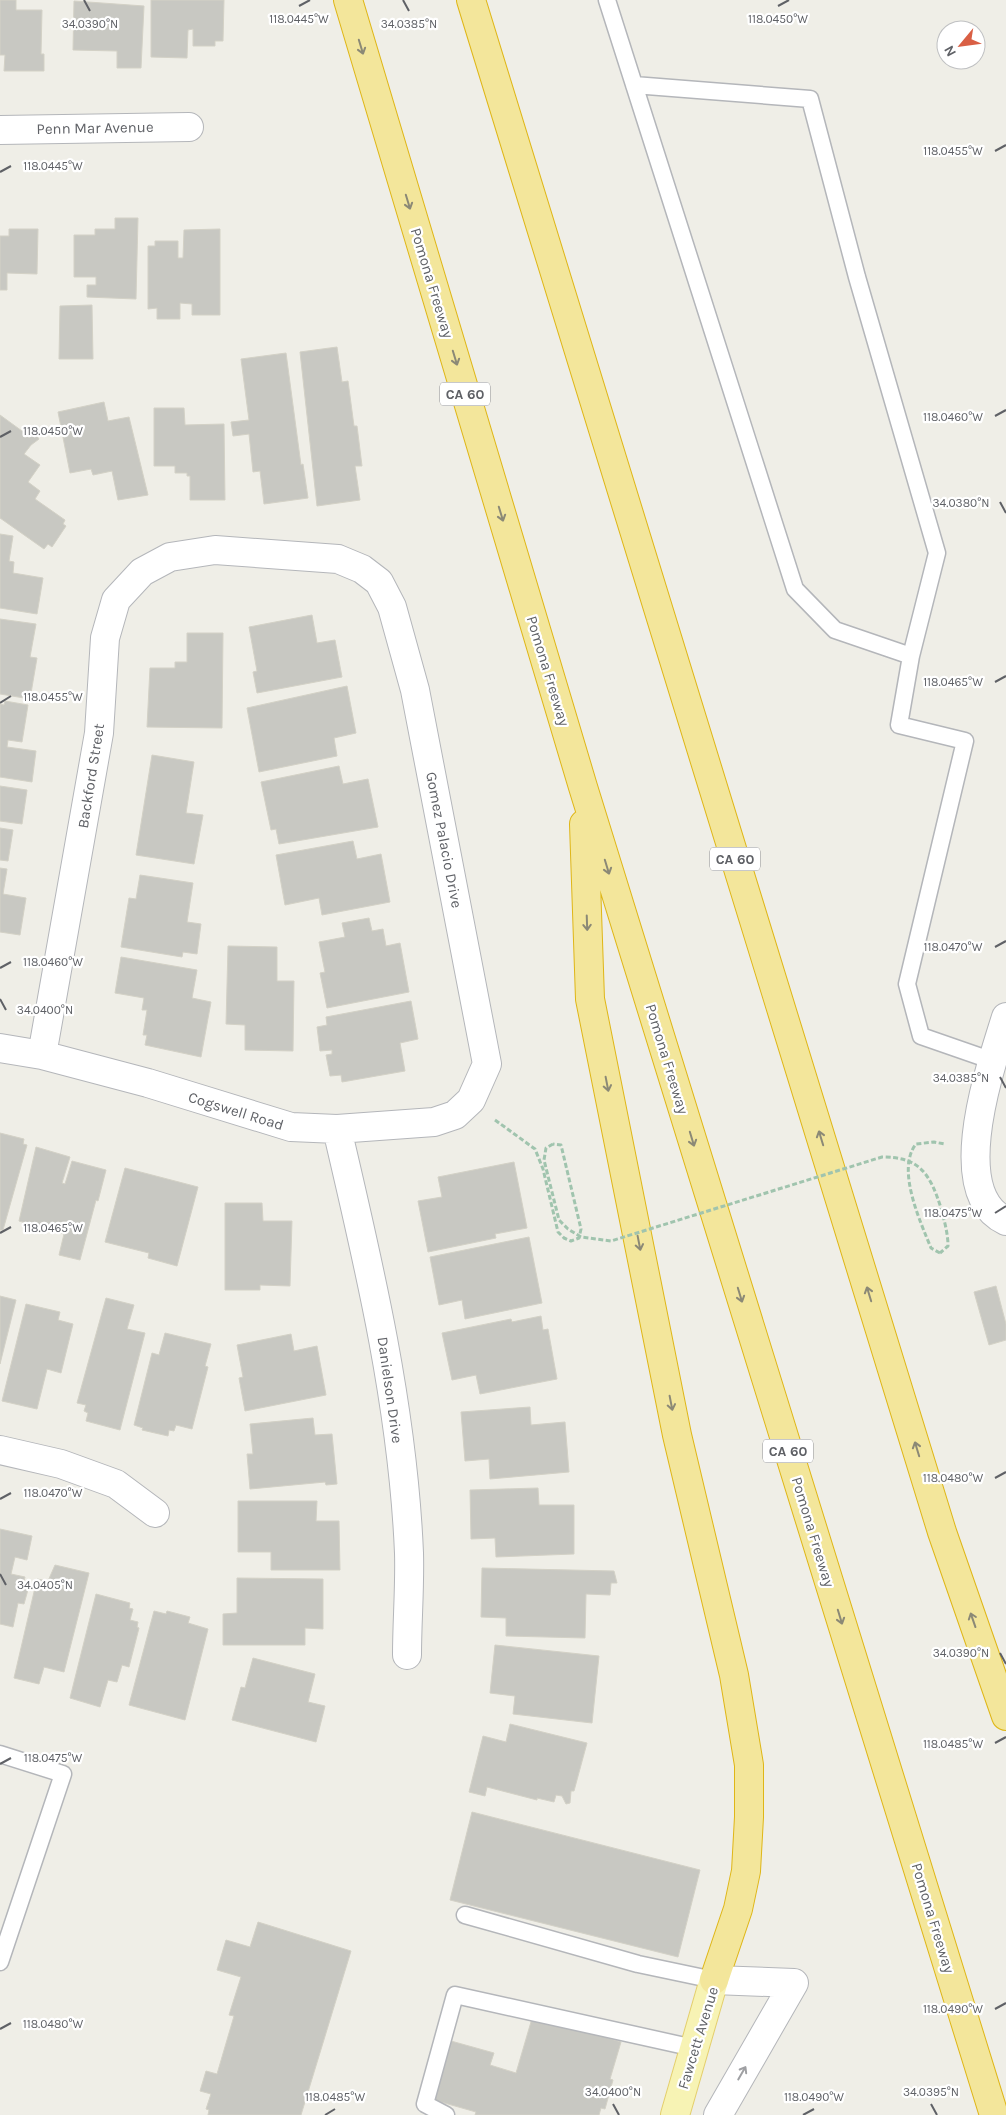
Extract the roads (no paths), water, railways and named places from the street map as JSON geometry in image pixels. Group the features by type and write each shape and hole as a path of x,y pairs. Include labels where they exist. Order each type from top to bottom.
{"highway":[{"name":"Pomona Freeway","path":"348,0 583,787 994,2115"},
{"name":"CA 60","path":"471,0 942,1532 1006,1716"},
{"path":"583,787 590,999 677,1435 734,1675 749,1765 750,1817 746,1871 738,1908 714,1980"}],"main road":[{"name":"Fawcett Avenue","path":"675,2115 714,1980"}],"street":[{"name":"Penn Mar Avenue","path":"0,130 189,127"},
{"name":"Backford Street","path":"42,1056 99,732 105,638 116,600 142,572 170,557 215,550 338,559 362,569 379,582"},
{"name":"Gomez Palacio Drive","path":"379,582 392,607 415,690 487,1064 471,1100"},
{"path":"1006,1017 984,1094 974,1150 979,1183 987,1206 1006,1221"},
{"name":"Cogswell Road","path":"0,1048 42,1056 148,1083 291,1128 337,1129 434,1122 455,1115 471,1100"},
{"name":"Danielson Drive","path":"337,1129 374,1286 396,1424 409,1554 407,1656"},
{"path":"0,1450 61,1464 116,1484 155,1513"},
{"name":"Fawcett Avenue","path":"714,1980 794,1983 718,2115"}],"lane":[{"path":"607,0 795,589 836,630 911,656"},
{"path":"634,85 810,99 857,277 937,553 911,656 899,724 965,741 907,984 921,1036 993,1061"},
{"path":"0,1754 63,1774 0,1962"},
{"path":"465,1915 638,1964 714,1980"},
{"path":"446,2115 425,2104 455,1995 694,2048"}]}
